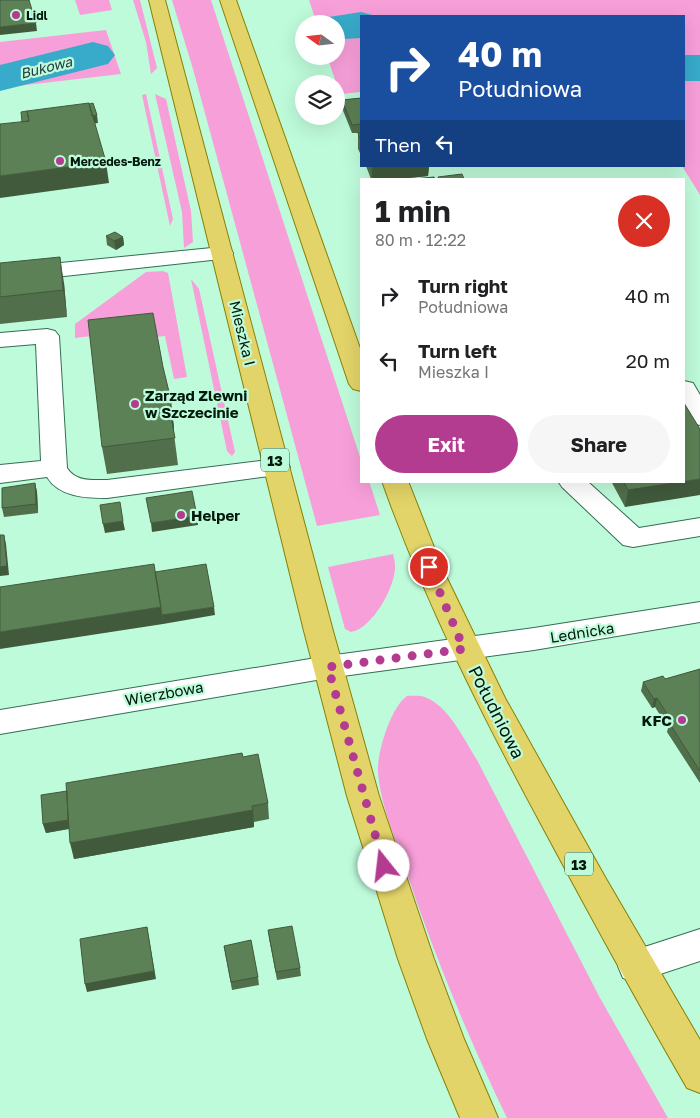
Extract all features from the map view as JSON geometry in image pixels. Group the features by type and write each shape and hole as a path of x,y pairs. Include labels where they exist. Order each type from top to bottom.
{"main road":[{"name":"Mieszka I","path":"157,0 328,667"},
{"path":"228,0 360,381"},
{"name":"13","path":"396,483 464,649"},
{"name":"Południowa","path":"464,649 516,750 636,966 700,1075"},
{"name":"13","path":"328,667 389,886 442,1030 479,1118"}],"street":[{"path":"0,276 222,253"},
{"path":"0,340 47,336 54,468 62,481 84,489 106,489 277,467"},
{"path":"685,390 700,417"},
{"path":"0,474 54,468"},
{"path":"573,483 633,538 700,527"},
{"name":"Lednicka","path":"464,649 700,612"},
{"name":"Południowa","path":"328,667 464,649"},
{"name":"Wierzbowa","path":"0,722 328,667"},
{"path":"636,966 700,945"}],"shaded area":[{"path":"75,0 109,0 112,10 80,15"},
{"path":"133,0 140,0 157,68 151,74 146,42"},
{"path":"172,0 211,0 360,457 360,483 370,483 380,515 317,526 193,69"},
{"path":"309,0 700,0 700,195 683,167 685,167 685,15 360,15 360,92 345,94 345,75 334,75 330,65 345,65 345,15 314,15"},
{"path":"106,30 121,74 0,88 0,42"},
{"path":"146,94 173,219 170,226 142,95"},
{"path":"155,94 166,99 191,211 193,242 184,248 182,212"},
{"path":"163,271 168,273 187,377 174,379 165,336 94,344 92,336 75,338 75,324 146,272"},
{"path":"191,279 199,289 235,452 232,456 227,451"},
{"path":"393,554 395,564 392,584 381,605 367,623 359,629 351,632 345,629 328,567"},
{"path":"407,696 423,696 435,702 462,734 600,998 668,1118 507,1118 464,1024 438,960 391,829 381,793 378,771 380,753 391,720 401,702"}],"building":[{"name":"Lidl","path":"0,0 29,0 36,23 0,27"},
{"path":"360,98 360,124 352,125 345,108 345,100"},
{"path":"89,103 106,162 0,176 0,124 29,121 27,111"},
{"path":"93,103 97,115 92,116 89,104"},
{"path":"27,111 29,121 22,122 21,112"},
{"path":"462,174 464,178 438,178"},
{"path":"115,232 123,237 114,241 106,236"},
{"path":"60,257 63,290 0,297 0,263"},
{"path":"153,313 171,400 170,412 175,438 102,447 88,320"},
{"path":"685,405 700,429 700,479 685,481"},
{"path":"35,483 36,504 2,508 2,488"},
{"path":"624,483 674,483 628,490"},
{"path":"192,491 197,516 151,523 146,498"},
{"path":"120,502 123,521 103,524 100,505"},
{"path":"0,535 4,535 7,566 0,567"},
{"path":"154,564 161,607 0,632 0,587"},
{"path":"206,564 214,607 162,615 155,572"},
{"name":"KFC","path":"700,669 700,771 670,724 673,723 657,698 654,699 643,682 663,676 665,679"},
{"path":"242,753 243,757 258,754 268,803 252,806 253,810 70,843 66,783"},
{"path":"67,791 68,820 43,824 41,795"},
{"path":"292,926 300,968 276,972 268,930"},
{"path":"147,927 154,971 85,984 80,939"},
{"path":"251,940 258,977 231,982 224,946"}],"waterway":[{"name":"Bukowa","path":"345,26 360,25"},
{"name":"Bukowa","path":"0,78 93,55"},
{"name":"Bukowa","path":"685,68 700,68"}],"place":[{"name":"Lidl","path":"16,15"},
{"name":"Mercedes-Benz","path":"60,161"},
{"name":"Zarząd Zlewni w Szczecinie","path":"135,404"},
{"name":"Helper","path":"181,515"},
{"name":"KFC","path":"682,720"}],"route":[{"path":"384,866 328,667 464,649 429,567"}]}
